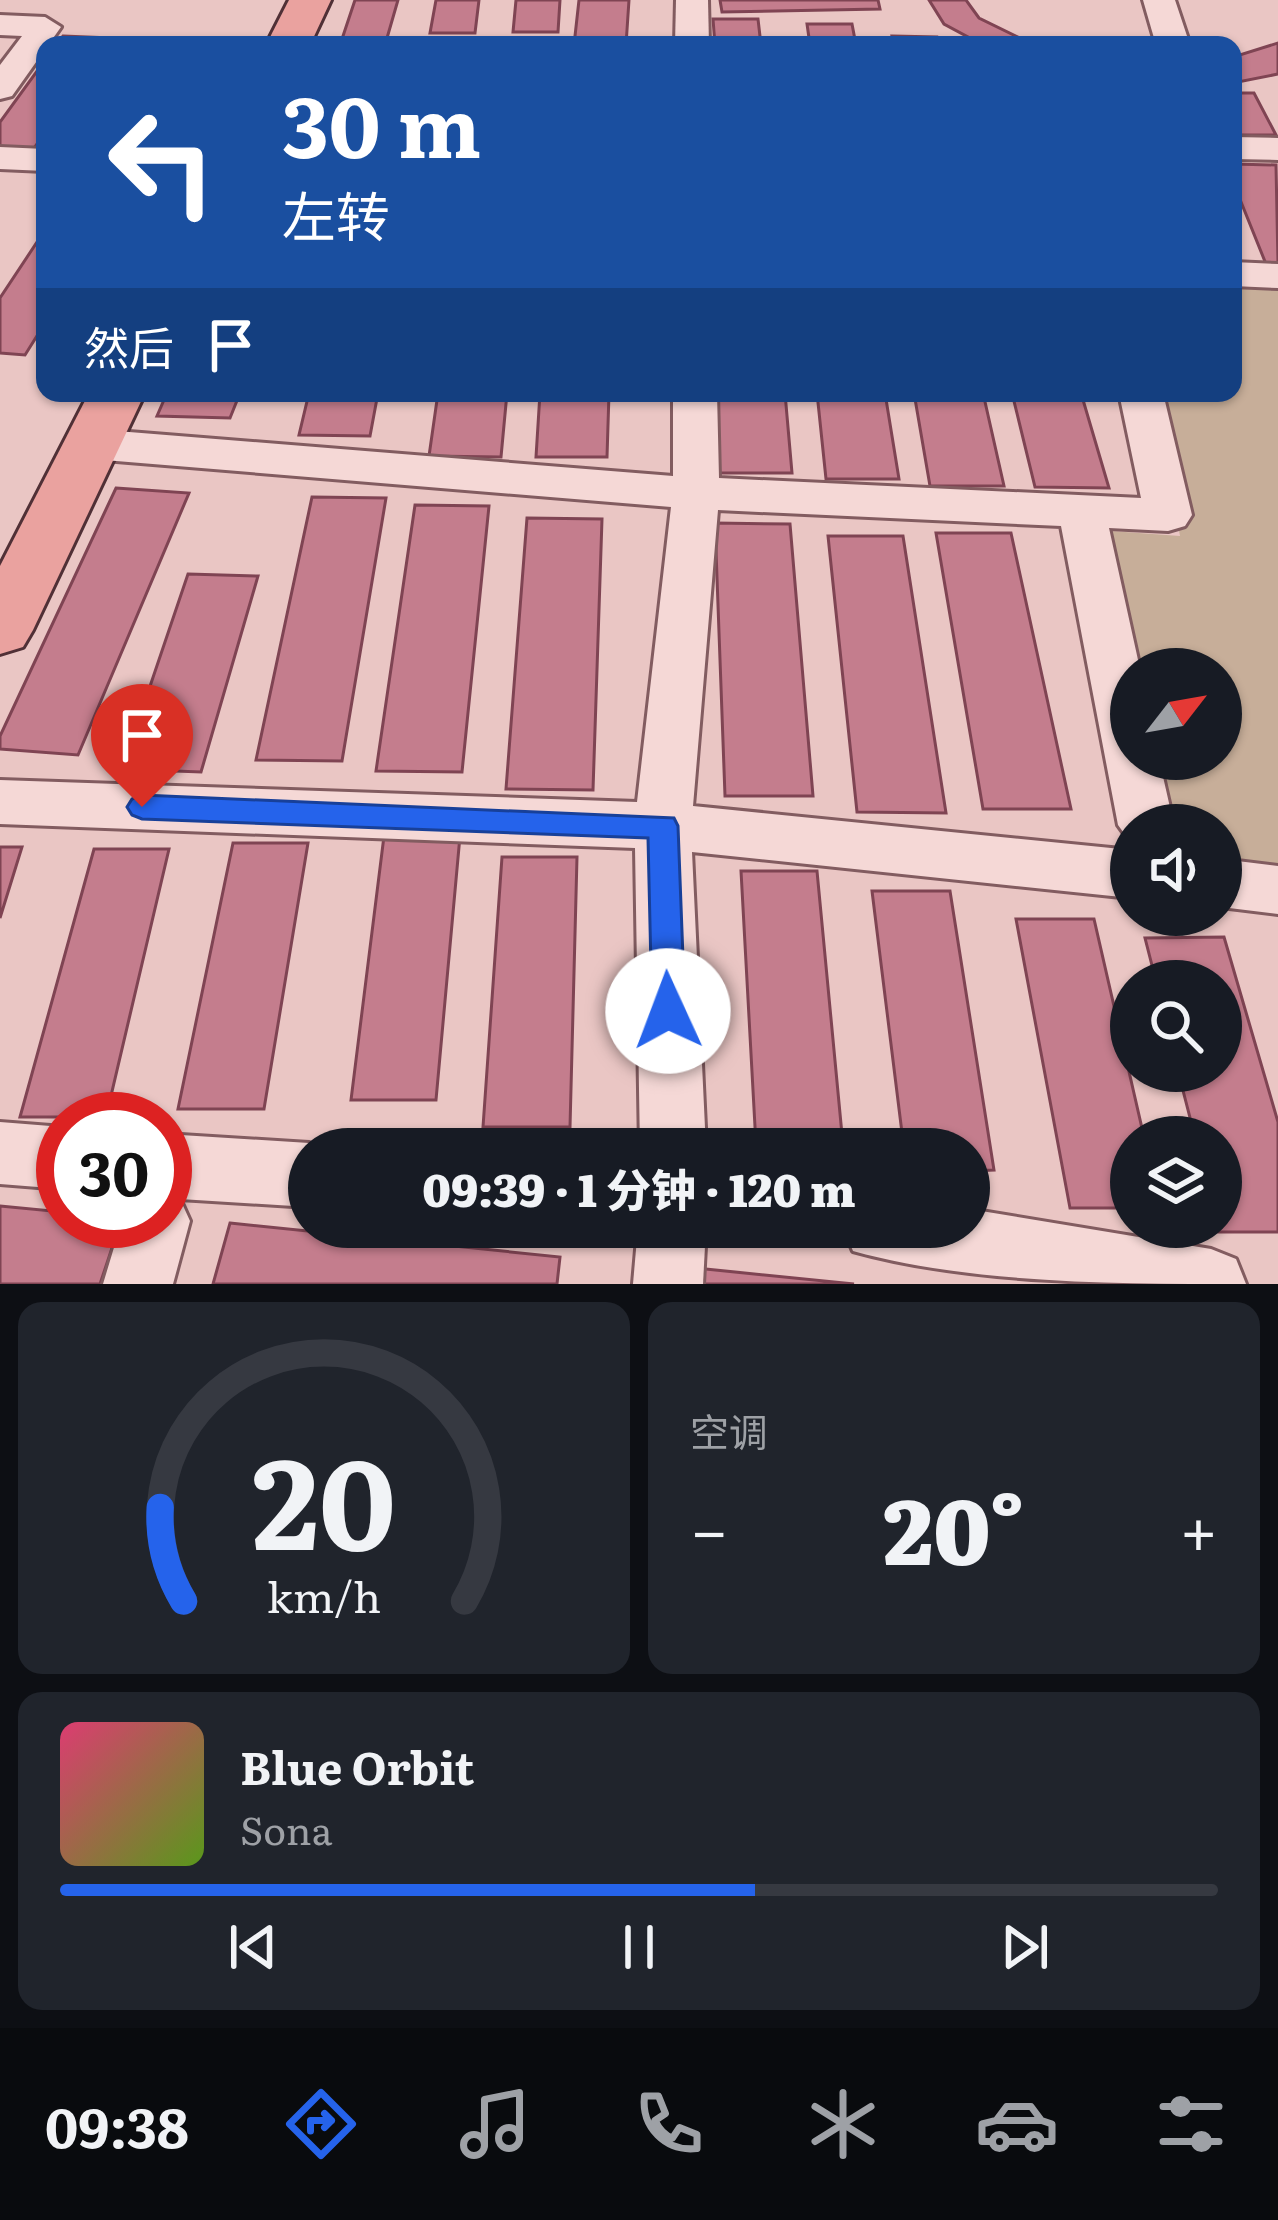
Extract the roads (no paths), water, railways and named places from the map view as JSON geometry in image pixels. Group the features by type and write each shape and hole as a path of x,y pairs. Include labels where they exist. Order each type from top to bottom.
{"main road":[{"path":"264,36 282,0"},
{"path":"292,36 310,0"},
{"path":"0,568 99,410"},
{"path":"0,630 99,410"}],"street":[{"path":"692,0 692,36"},
{"path":"1159,0 1170,36"},
{"path":"0,25 45,27 38,36"},
{"path":"0,89 36,39"},
{"path":"1242,148 1278,148"},
{"path":"0,158 36,160"},
{"path":"672,1128 663,826 696,493 695,402"},
{"path":"99,410 696,493 1168,515 1143,402"},
{"path":"1082,512 1110,648"},
{"path":"0,802 663,826 1110,872"},
{"path":"1242,886 1278,890"},
{"path":"0,1153 36,1156"},
{"path":"192,1183 288,1176"},
{"path":"138,1284 147,1248"},
{"path":"668,1284 671,1248"},
{"path":"978,1248 1099,1273 1211,1284"}]}
